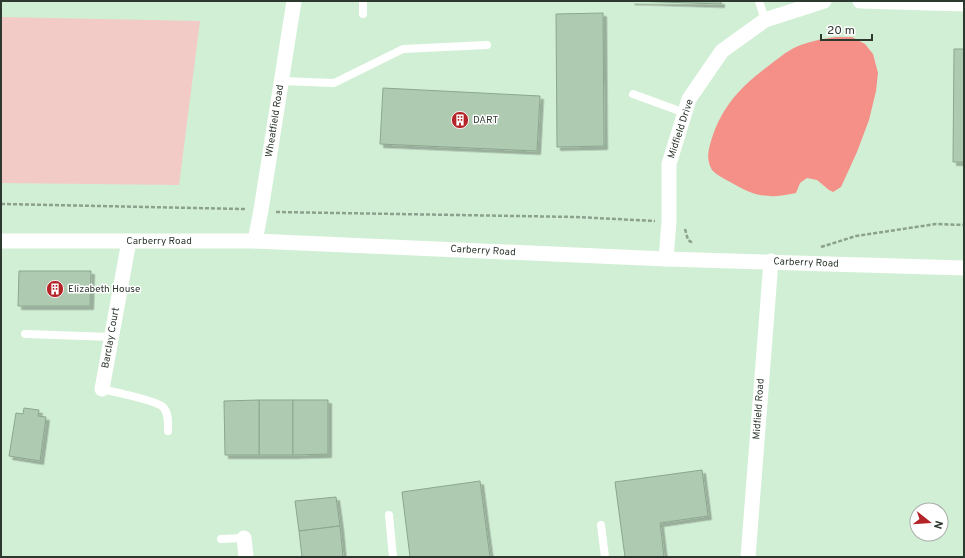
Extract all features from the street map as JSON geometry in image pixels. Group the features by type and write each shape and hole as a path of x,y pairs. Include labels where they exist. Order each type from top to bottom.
{"street":[{"name":"Wheatfield Road","path":"255,241 294,1"},
{"name":"Midfield Drive","path":"666,260 669,222 669,164 689,99 722,51 765,20 824,1"},
{"path":"860,1 964,4"},
{"name":"Carberry Road","path":"1,240 255,241 666,260 964,268"},
{"name":"Barclay Court","path":"102,389 129,241"},
{"name":"Midfield Road","path":"748,557 771,262"},
{"path":"244,538 246,557"}],"lane":[{"path":"363,1 363,14"},
{"path":"759,1 765,20"},
{"path":"281,81 334,83 403,48 487,45"},
{"path":"633,94 685,113"},
{"path":"25,334 112,337"},
{"path":"102,389 153,402 163,407 168,418 168,431"},
{"path":"389,515 393,557"},
{"path":"601,525 605,557"},
{"path":"221,539 244,538"}],"path":[{"path":"1,204 261,210 288,212 576,217 669,222 684,224 688,240 699,248"},
{"path":"821,247 856,236 936,224 964,225"}],"shaded area":[{"path":"1,17 200,21 179,185 1,183"},
{"path":"836,37 852,37 865,44 873,54 878,73 876,91 869,120 857,152 841,187 833,192 817,180 807,178 800,183 796,193 778,196 763,196 740,188 714,172 710,166 708,157 710,144 717,124 735,96 758,74 792,49 813,41"}],"building":[{"path":"631,1 721,1 721,4"},
{"path":"603,13 604,146 557,147 556,14"},
{"path":"954,49 964,49 964,162 953,162"},
{"name":"DART","path":"383,88 540,96 537,151 380,144"},
{"name":"Elizabeth House","path":"19,271 91,271 90,306 18,306"},
{"path":"259,400 293,400 293,455 259,455"},
{"path":"259,400 259,455 225,455 224,401"},
{"path":"293,400 328,400 328,454 293,455"},
{"path":"24,408 39,410 38,416 46,417 40,461 9,456 16,413 23,414"},
{"path":"702,470 708,516 660,523 664,557 625,557 615,482"},
{"path":"480,481 490,557 410,557 402,492"},
{"path":"336,497 340,526 299,531 295,501"},
{"path":"340,526 343,557 302,557 299,531"}],"place":[{"name":"DART","path":"460,120"},
{"name":"Elizabeth House","path":"55,289"}]}
